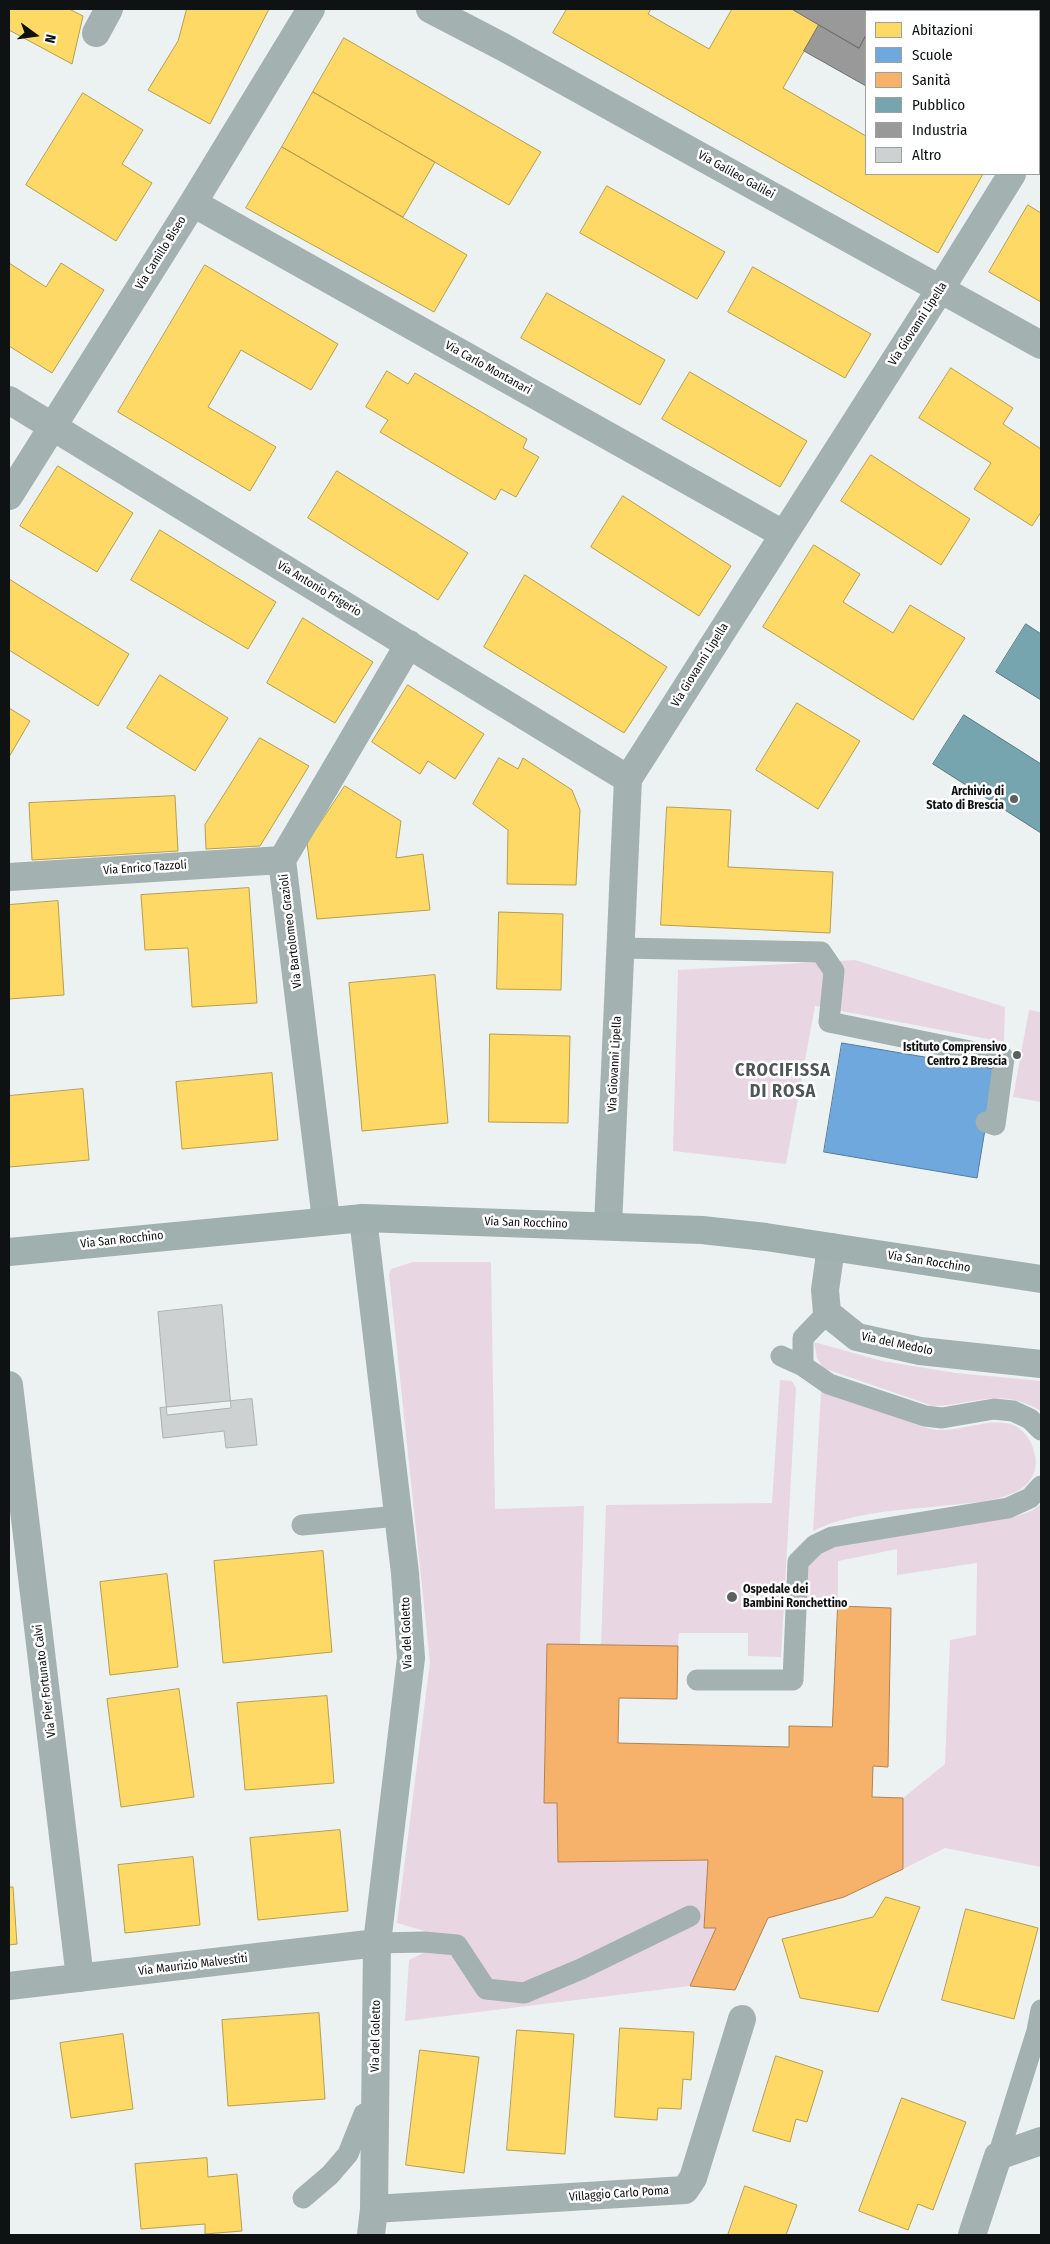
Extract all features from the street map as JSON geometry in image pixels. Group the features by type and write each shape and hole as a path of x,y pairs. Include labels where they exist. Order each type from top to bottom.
{"street":[{"path":"96,33 109,9"},
{"name":"Via Camillo Biseo","path":"9,496 311,9"},
{"name":"Via Galileo Galilei","path":"430,9 503,47 1041,345"},
{"name":"Via Giovanni Lipella","path":"608,1226 628,779 1011,175"},
{"name":"Via Carlo Montanari","path":"192,203 783,534"},
{"name":"Via Antonio Frigerio","path":"9,400 628,779"},
{"name":"Via Bartolomeo Grazioli","path":"326,1220 282,860 409,644"},
{"name":"Via Enrico Tazzoli","path":"9,877 282,860"},
{"name":"Via San Rocchino","path":"9,1252 326,1220 363,1218 710,1231 832,1247 1041,1280"},
{"name":"Via del Goletto","path":"363,1218 398,1516 411,1658 378,1943 372,2222"},
{"path":"827,1313 825,1290 832,1247"},
{"name":"Via del Medolo","path":"827,1313 857,1337 920,1351 1041,1364"},
{"name":"Via Pier Fortunato Calvi","path":"9,1384 80,1978"},
{"name":"Via Maurizio Malvestiti","path":"9,1986 378,1943"},
{"name":"Villaggio Carlo Poma","path":"372,2222 685,2190 693,2178 742,2019"},
{"name":"Via del Goletto","path":"355,2235 364,2114 375,2079"},
{"path":"972,2235 998,2156 1041,2141"}],"lane":[{"path":"621,948 821,952 834,971 828,1022 1004,1058 995,1124 986,1122"},
{"path":"803,1366 802,1338 827,1313"},
{"path":"781,1356 803,1366 829,1384 925,1416 942,1418 994,1409 1012,1411 1030,1419 1041,1430"},
{"path":"698,1680 793,1680 798,1562 815,1545 832,1537 1008,1508 1030,1498 1041,1486"},
{"path":"302,1526 398,1516"},
{"path":"378,1943 424,1942 457,1945 486,1989 524,1993 581,1969 690,1916"},
{"path":"998,2156 1037,2031 1041,2010"},
{"path":"303,2198 330,2175 348,2154 364,2114"}],"shaded area":[{"path":"855,960 1005,1007 1004,1042 815,1006 786,1164 673,1151 678,970"},
{"path":"1029,1010 1041,1012 1041,1102 1013,1097"},
{"path":"413,1262 491,1262 495,1509 584,1506 580,1644 547,1644 544,1803 557,1803 558,1862 708,1860 716,1928 690,1986 405,2021 409,1960 423,1953 425,1931 397,1923 430,1662 389,1274 391,1269"},
{"path":"814,1342 882,1361 956,1373 1041,1381 1041,1411 1026,1404 1000,1398 933,1406 823,1368 817,1358"},
{"path":"780,1380 792,1381 796,1388 781,1657 748,1656 748,1633 679,1633 678,1646 601,1645 606,1505 772,1503"},
{"path":"821,1391 935,1430 956,1429 992,1423 1010,1424 1025,1434 1031,1442 1034,1451 1035,1467 1031,1480 1021,1489 993,1500 890,1511 855,1517 838,1521 813,1531"},
{"path":"1041,1504 1041,1867 945,1848 903,1869 903,1798 945,1764 950,1640 976,1635 977,1563 897,1575 897,1549 838,1561 838,1606 805,1605 807,1570 812,1561 824,1552 866,1538 1014,1517 1035,1509"}],"building: Abitazioni":[{"path":"9,9 69,9 83,16 72,64 9,30"},
{"path":"187,9 269,9 210,124 148,90 178,41"},
{"path":"567,9 651,9 648,14 709,49 732,9 792,9 819,25 783,88 865,135 865,175 982,175 938,253 553,33"},
{"path":"894,9 1041,9 1041,75 1040,77 1040,10"},
{"path":"344,38 541,152 509,205 313,92"},
{"path":"313,92 435,162 403,217 282,147"},
{"path":"83,93 143,130 122,164 152,183 116,241 26,185"},
{"path":"282,147 467,255 434,312 246,208"},
{"path":"607,186 725,252 697,299 580,233"},
{"path":"1028,205 1041,213 1041,302 989,272"},
{"path":"9,263 46,287 61,263 104,290 52,373 9,346"},
{"path":"205,265 338,344 311,390 241,350 208,407 276,447 250,491 118,412"},
{"path":"753,267 871,334 845,378 728,312"},
{"path":"547,293 665,360 640,405 521,338"},
{"path":"951,368 1013,408 1003,424 1041,449 1041,512 1032,526 974,489 991,463 919,418"},
{"path":"387,371 408,384 415,373 527,439 523,448 539,457 516,497 501,489 495,500 380,432 388,420 366,407"},
{"path":"690,372 807,441 780,487 662,419"},
{"path":"871,455 970,519 941,565 841,501"},
{"path":"58,466 133,513 97,572 20,526"},
{"path":"337,471 468,553 438,600 308,518"},
{"path":"623,496 731,566 699,616 591,547"},
{"path":"160,530 276,602 248,649 131,580"},
{"path":"814,545 860,574 843,602 893,633 910,605 965,638 913,720 763,627"},
{"path":"525,575 667,667 624,733 484,647"},
{"path":"9,579 129,654 98,706 9,650"},
{"path":"303,618 373,662 335,723 267,683"},
{"path":"160,675 228,718 195,771 127,728"},
{"path":"408,685 484,734 455,779 428,761 420,774 372,742"},
{"path":"797,703 860,741 818,809 756,770"},
{"path":"9,708 30,721 9,757"},
{"path":"260,738 309,766 260,846 206,849 205,825"},
{"path":"499,758 518,769 523,758 572,790 580,810 576,885 507,884 508,830 473,804"},
{"path":"345,786 401,821 396,858 423,854 430,910 317,919 307,843"},
{"path":"175,796 178,851 32,860 29,803"},
{"path":"667,807 731,810 728,867 833,872 830,933 661,925"},
{"path":"249,888 257,1003 192,1007 188,948 145,950 141,895"},
{"path":"58,901 64,995 9,999 9,905"},
{"path":"499,912 563,914 561,990 497,989"},
{"path":"435,975 448,1123 362,1131 349,983"},
{"path":"490,1034 570,1036 568,1123 489,1122"},
{"path":"272,1073 278,1140 182,1149 176,1082"},
{"path":"83,1089 89,1160 9,1167 9,1096"},
{"path":"323,1551 332,1652 223,1663 214,1561"},
{"path":"167,1574 178,1667 110,1675 100,1582"},
{"path":"179,1689 194,1797 121,1807 107,1699"},
{"path":"327,1696 334,1783 245,1790 237,1703"},
{"path":"340,1830 348,1911 258,1920 250,1838"},
{"path":"193,1857 200,1925 125,1933 118,1865"},
{"path":"9,1887 13,1887 17,1944 9,1945"},
{"path":"886,1897 920,1907 878,2012 800,1998 782,1939 873,1917"},
{"path":"966,1909 1038,1928 1014,2019 942,2000"},
{"path":"319,2013 325,2099 228,2106 222,2020"},
{"path":"620,2028 694,2032 691,2080 683,2079 681,2109 658,2108 657,2120 615,2117"},
{"path":"517,2030 574,2034 565,2154 507,2150"},
{"path":"123,2034 133,2109 71,2118 60,2043"},
{"path":"420,2050 479,2057 464,2173 406,2165"},
{"path":"776,2056 823,2071 807,2122 796,2119 790,2142 753,2131"},
{"path":"902,2098 966,2122 933,2210 918,2204 908,2230 859,2211"},
{"path":"207,2158 208,2177 237,2174 242,2231 205,2234 205,2224 141,2229 135,2164"},
{"path":"745,2186 797,2205 786,2235 728,2235"}],"building: Scuole":[{"path":"842,1043 995,1069 977,1178 824,1152"}],"building: Sanità":[{"path":"838,1606 891,1608 888,1767 873,1766 872,1797 903,1798 903,1869 844,1897 768,1918 735,1990 690,1986 716,1928 704,1928 708,1860 558,1862 557,1803 544,1803 547,1644 678,1646 677,1699 619,1698 618,1743 789,1747 789,1726 832,1727"}],"building: Pubblico":[{"path":"1026,624 1041,634 1041,700 996,672"},
{"name":"Archivio di Stato di Brescia","path":"964,715 1041,764 1041,833 933,764"}],"building: Industria":[{"path":"792,9 882,9 865,10 865,37 859,48"},
{"path":"819,25 859,48 865,37 865,85 804,51"}],"building: Altro":[{"path":"222,1305 231,1408 167,1415 158,1312"},
{"path":"252,1399 257,1445 226,1448 224,1431 163,1438 160,1408"}],"place":[{"name":"Archivio di Stato di Brescia","path":"1014,799"},
{"name":"Istituto Comprensivo Centro 2 Brescia","path":"1017,1055"},
{"name":"Ospedale dei Bambini Ronchettino","path":"732,1597"}],"district":[{"name":"CROCIFISSA DI ROSA","path":"783,1081"}]}
